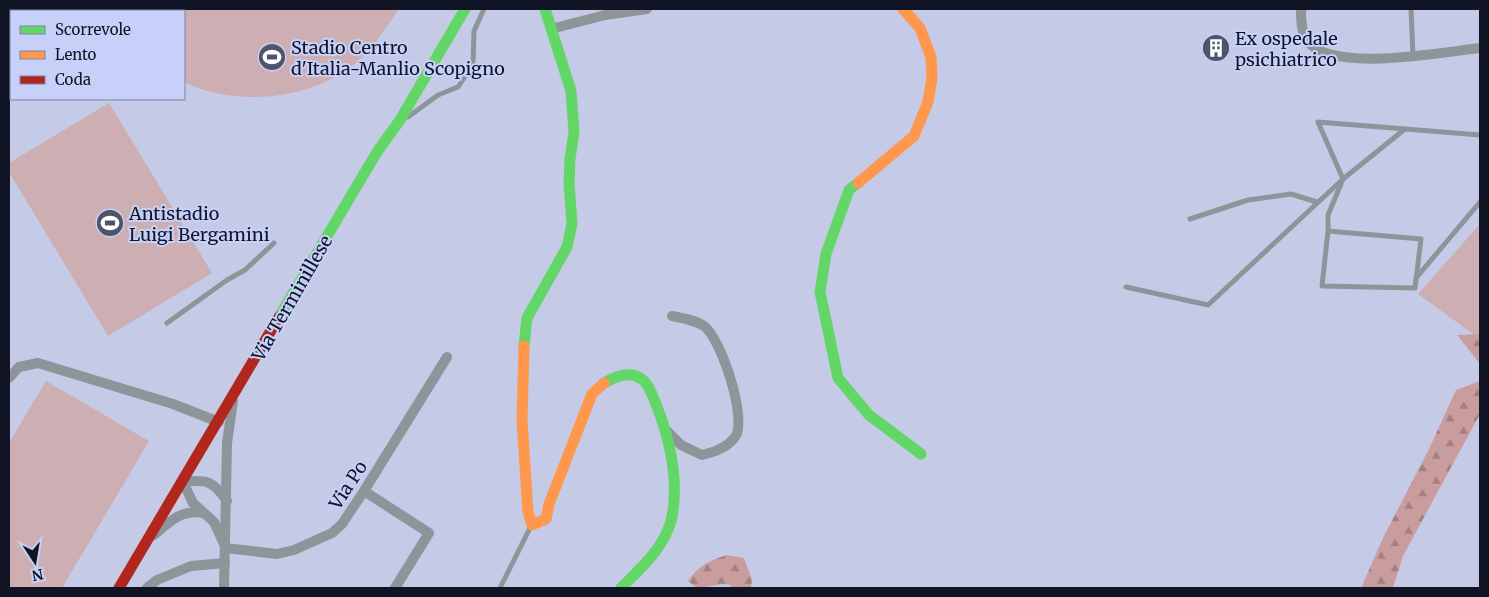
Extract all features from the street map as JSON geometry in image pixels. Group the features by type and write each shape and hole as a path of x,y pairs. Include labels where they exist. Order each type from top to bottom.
{"street":[{"name":"Via Terminillese","path":"119,588 219,422 377,152 400,120 465,9"},
{"path":"545,9 571,91 574,132 569,183 572,224 567,247 527,318 524,340 522,420 528,512 532,525 546,519 549,504 592,394 601,384 617,377 629,374 642,379 651,390 666,429 671,455 674,494 671,518 665,537 651,556 620,588"},
{"path":"551,28 604,15 647,9"},
{"path":"903,9 920,28 931,57 932,78 928,102 914,136 849,190 826,254 820,292 838,378 869,415 921,454"},
{"path":"1300,9 1307,41 1321,52 1350,58 1413,55 1480,48"},
{"path":"666,429 680,445 702,455 721,450 736,437 739,427 739,407 735,392 714,338 706,327 693,320 672,316"},
{"name":"Via Po","path":"225,548 277,554 294,550 332,533 342,524 364,491 447,358"},
{"path":"9,362 19,367"},
{"path":"9,378 19,367 38,363 173,404 219,422"},
{"path":"224,588 227,442 233,398"},
{"path":"225,548 214,522 192,503 183,482 198,480 208,482 216,486 227,500"},
{"path":"364,491 429,533 395,588"},
{"path":"147,541 176,517 184,513 203,513"},
{"path":"146,588 157,580 191,566 225,563"}],"lane":[{"path":"400,120 408,117 438,95 458,87 473,64 474,31 484,9"},
{"path":"1411,9 1413,55"},
{"path":"1328,231 1421,239 1414,288 1322,286 1328,215 1343,178 1318,122 1480,134"},
{"path":"1126,287 1208,305 1343,178 1405,128"},
{"path":"1190,219 1248,200 1291,194 1318,202"},
{"path":"1416,279 1480,202"},
{"path":"167,323 227,280 246,270 274,243"},
{"path":"500,588 532,525"}],"shaded area":[{"name":"Stadio Centro d'Italia-Manlio Scopigno","path":"398,9 373,46 361,59 347,69 333,78 301,91 267,97 233,96 216,93 185,82 185,10 111,10"},
{"name":"Antistadio Luigi Bergamini","path":"109,103 212,273 108,336 9,172 9,163"},
{"path":"1480,224 1480,339 1418,294"},
{"path":"46,381 149,441 62,588 12,588 9,586 9,443"}],"green space":[{"path":"1480,334 1480,364 1457,335"},
{"path":"1480,381 1480,414 1403,556 1393,588 1361,588 1383,538 1429,449 1456,390"},
{"path":"727,555 744,558 752,579 751,588 730,588 731,585 725,584 697,588 688,581 705,564"}],"traffic: fast":[{"path":"279,317 377,152 400,120 465,9"},
{"path":"524,346 527,318 567,247 572,224 569,183 574,132 571,91 545,9"},
{"path":"858,183 849,190 826,254 820,292 838,378 869,415 921,454"},
{"path":"604,383 626,375 636,376 646,383 666,432 674,477 674,506 671,521 663,540 621,588"}],"traffic: slow":[{"path":"858,183 914,136 928,102 932,78 931,57 920,28 903,9"},
{"path":"524,346 522,420 528,512 532,525 546,519 549,504 592,394 604,383"}],"traffic: jam":[{"path":"119,588 279,317"}],"place":[{"name":"Ex ospedale psichiatrico","path":"1216,48"},
{"name":"Stadio Centro d'Italia-Manlio Scopigno","path":"272,57"},
{"name":"Antistadio Luigi Bergamini","path":"110,223"}]}
